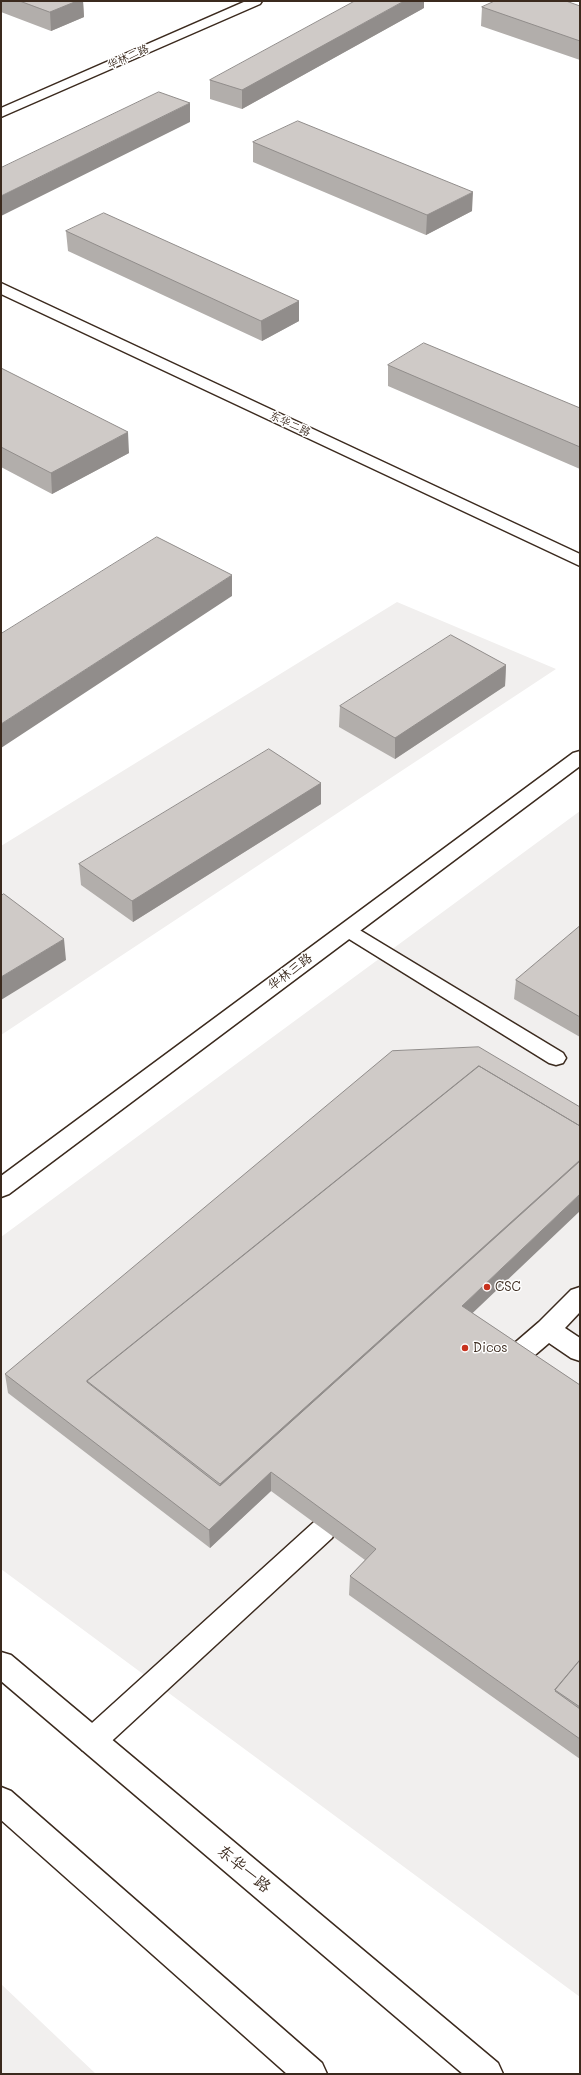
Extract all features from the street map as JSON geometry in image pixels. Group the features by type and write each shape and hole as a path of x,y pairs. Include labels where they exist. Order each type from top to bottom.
{"street":[{"name":"华林二路","path":"1,113 256,1"},
{"name":"东华二路","path":"1,288 580,561"},
{"name":"华林三路","path":"1,1188 580,757"},
{"path":"512,1360 548,1329 580,1297"},
{"path":"548,1329 580,1351"},
{"path":"92,1741 323,1530"},
{"name":"东华一路","path":"1,1664 487,2074"},
{"path":"1,1801 311,2074"}],"lane":[{"path":"347,930 556,1058"}],"shaded area":[{"path":"397,602 556,669 1,1035 1,846"},
{"path":"580,811 580,1997 1,1569 1,1237"},
{"path":"1,1984 96,2074 1,2074"}],"building":[{"path":"20,1 77,1 50,12"},
{"path":"355,1 404,1 242,90 210,80"},
{"path":"495,1 566,1 580,6 580,41 482,7"},
{"path":"159,92 190,103 1,196 1,168"},
{"path":"298,121 473,192 427,215 253,142"},
{"path":"104,213 299,301 261,321 66,231"},
{"path":"424,343 580,408 580,447 388,365"},
{"path":"1,368 128,432 51,473 1,447"},
{"path":"157,537 232,575 1,724 1,634"},
{"path":"451,635 506,665 395,738 340,706"},
{"path":"269,749 321,783 132,901 79,864"},
{"path":"4,894 64,939 1,977 1,896"},
{"path":"580,926 580,1017 516,980"},
{"path":"479,1047 580,1107 580,1126 479,1066 87,1382 220,1486 580,1161 580,1194 462,1306 580,1385 580,1660 555,1691 580,1709 580,1739 350,1576 376,1549 271,1472 209,1530 5,1374 392,1051"},
{"path":"479,1066 580,1126 580,1160 220,1484 87,1381"},
{"path":"580,1660 580,1707 555,1690"}],"place":[{"name":"CSC","path":"487,1287"},
{"name":"Dicos","path":"465,1348"}]}
